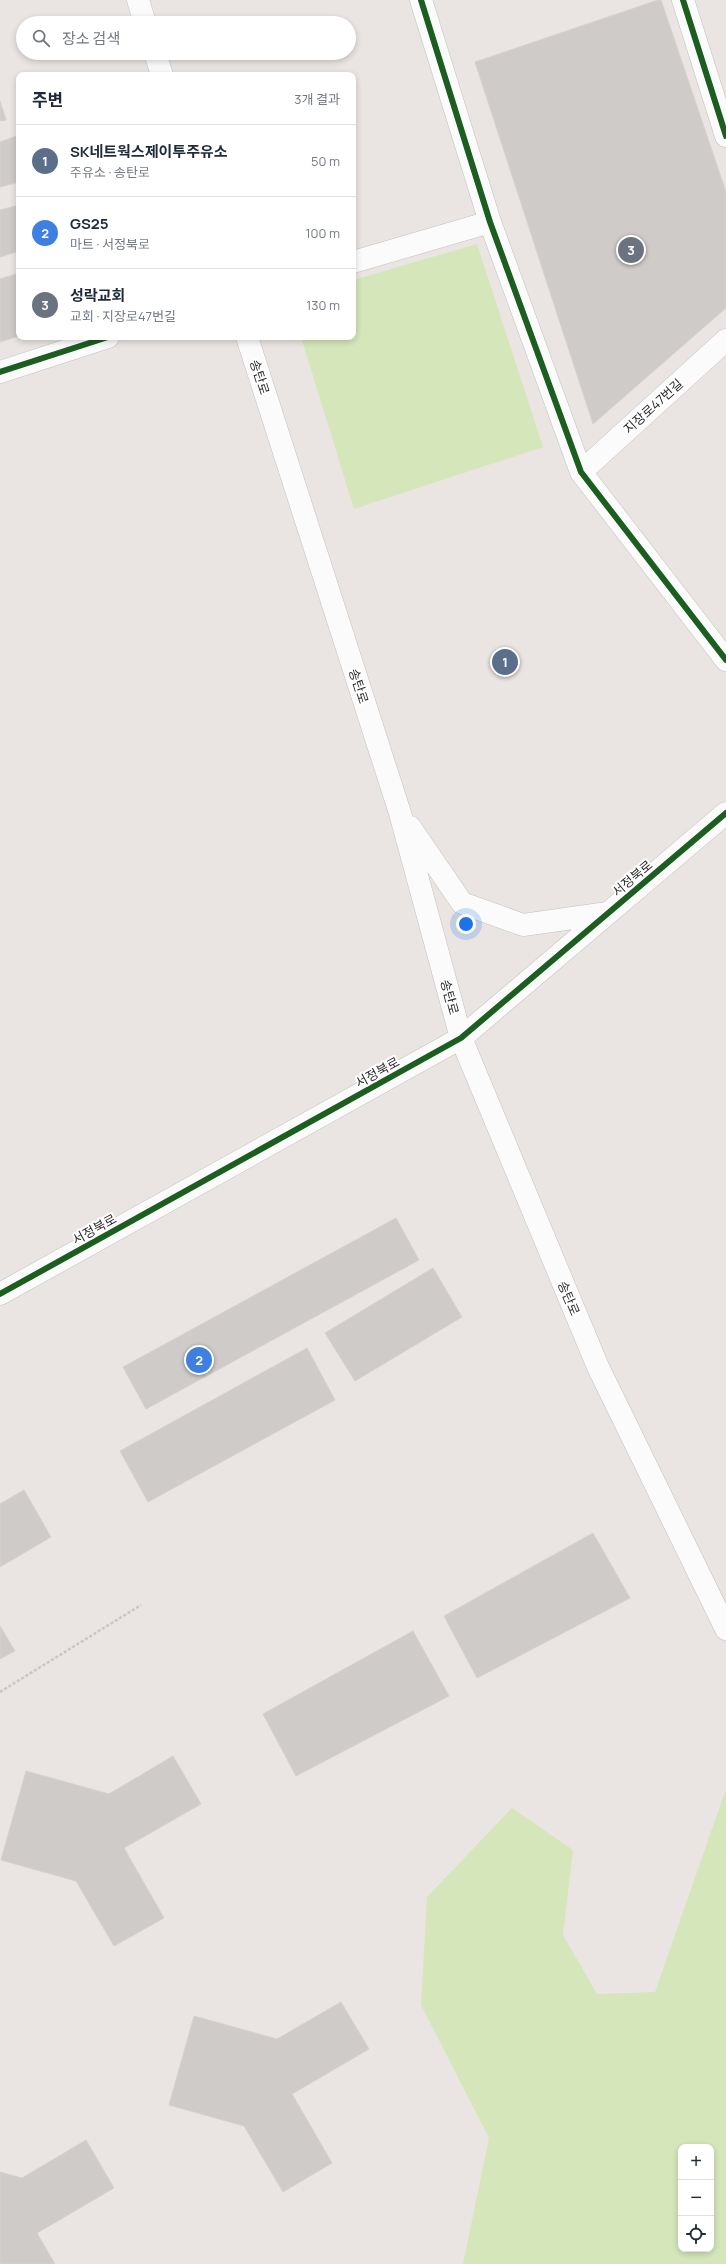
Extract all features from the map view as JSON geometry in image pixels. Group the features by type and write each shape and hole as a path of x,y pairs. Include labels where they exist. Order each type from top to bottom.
{"street":[{"path":"138,0 143,16"},
{"path":"421,0 490,222 580,472 726,660"},
{"path":"683,0 726,136"},
{"path":"157,60 161,72"},
{"path":"356,261 490,222"},
{"path":"0,372 99,340"},
{"name":"송탄로","path":"248,340 400,813 461,1038 598,1367 726,1629"},
{"name":"지장로47번길","path":"580,472 726,340"},
{"path":"400,813 462,903 523,925 608,913"},
{"name":"서정북로","path":"0,1294 461,1038 726,813"}],"path":[{"path":"0,1692 141,1605"}],"green space":[{"path":"477,244 543,447 354,509 302,340 356,340 356,279"},
{"path":"726,1789 726,2264 463,2264 489,2138 421,2005 427,1897 512,1808 573,1850 563,1935 597,1994 655,1992"}],"building":[{"path":"661,0 726,192 726,308 593,424 475,62"},
{"path":"0,101 6,120 0,121"},
{"path":"16,136 16,183 0,187 0,142"},
{"path":"16,206 16,252 0,257 0,210"},
{"path":"16,274 16,337 0,342 0,279"},
{"path":"396,1218 419,1260 146,1409 123,1367"},
{"path":"433,1268 462,1317 355,1381 325,1333"},
{"path":"307,1348 335,1400 148,1502 120,1451"},
{"path":"24,1490 51,1537 0,1567 0,1504"},
{"path":"593,1533 630,1598 477,1678 444,1616"},
{"path":"0,1626 15,1651 0,1659"},
{"path":"413,1631 449,1696 296,1776 263,1714"},
{"path":"173,1756 201,1804 124,1848 164,1918 114,1946 76,1881 1,1860 26,1771 109,1794"},
{"path":"341,2002 369,2049 292,2094 332,2163 283,2192 244,2126 169,2105 194,2016 277,2039"},
{"path":"86,2140 114,2188 37,2233 55,2264 0,2264 0,2172 22,2178"}],"cycle path":[{"path":"421,0 490,222 581,472 726,660"},
{"path":"683,0 726,136"},
{"path":"0,372 99,340"},
{"path":"0,1294 461,1038 726,813"}],"place":[{"name":"성락교회","path":"631,250"},
{"name":"SK네트웍스제이투주유소","path":"505,662"},
{"name":"GS25","path":"199,1360"}]}
